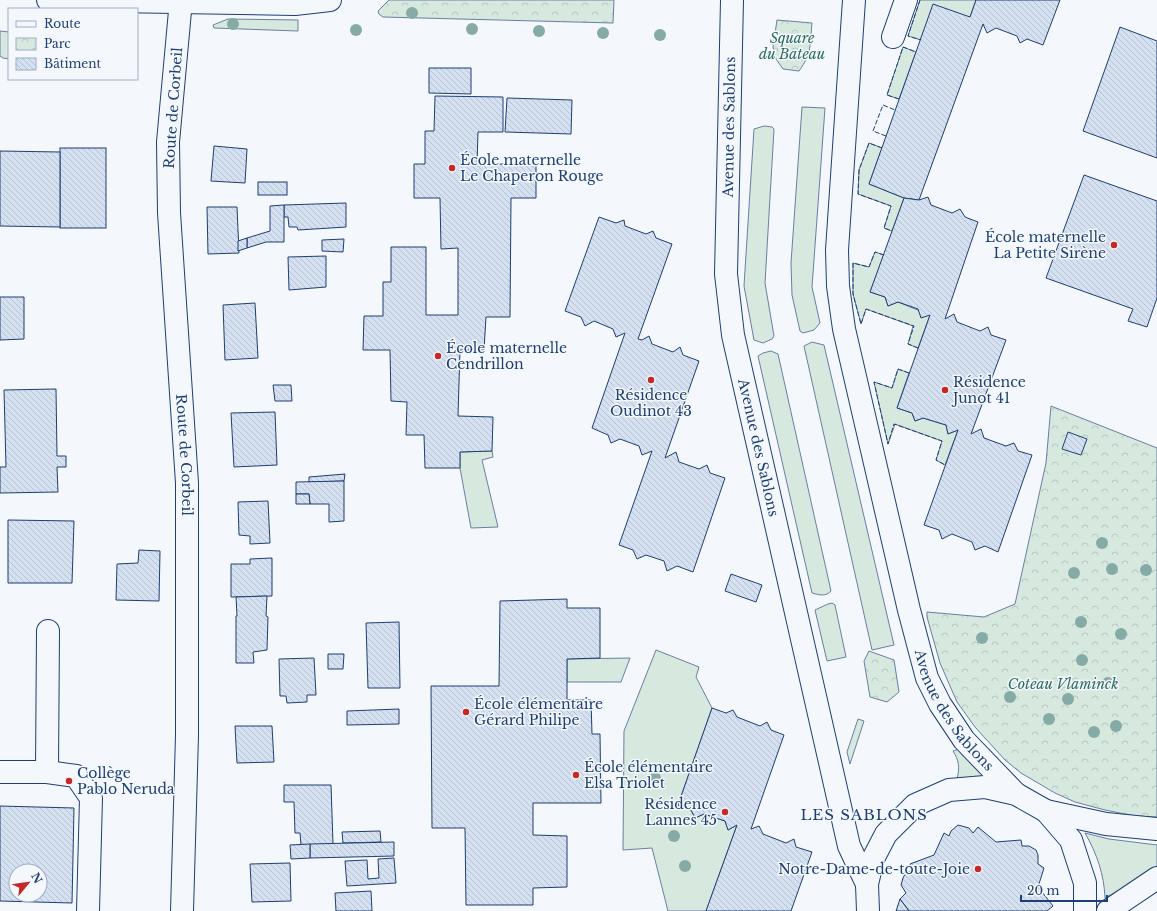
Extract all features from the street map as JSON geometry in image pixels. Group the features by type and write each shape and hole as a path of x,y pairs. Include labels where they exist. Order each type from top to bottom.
{"street":[{"path":"48,0 295,4 330,0"},
{"name":"Avenue des Sablons","path":"732,0 726,274 733,335 850,846 867,884"},
{"name":"Avenue des Sablons","path":"854,0 837,250 838,286 844,329 909,610 927,678 940,704 964,740 1016,794 1046,811 1071,840 1085,883 1085,911"},
{"path":"893,37 906,0"},
{"name":"Route de Corbeil","path":"181,2 168,142 169,213 187,483 187,727 182,911"},
{"path":"47,772 48,631"},
{"path":"0,772 47,772 76,776 91,798 88,911"},
{"name":"Avenue des Sablons","path":"868,911 867,884 873,859 886,834 915,805 949,790 985,787 1016,794"},
{"path":"1046,811 1106,824 1157,830"},
{"path":"1108,911 1157,878"}],"green space":[{"path":"389,0 614,0 613,23 383,17 378,11"},
{"path":"920,0 976,0 970,17 921,40 908,36"},
{"path":"228,19 298,20 298,31 214,28 213,25"},
{"name":"Square du Bateau","path":"777,20 812,23 808,53 799,71 783,69 776,59 773,47"},
{"path":"0,31 8,32 8,59 0,56"},
{"path":"903,47 916,52 899,99 887,95"},
{"path":"802,107 825,108 812,287 820,323 814,330 803,333 800,331 792,295 791,263"},
{"path":"764,126 772,127 774,129 765,283 774,336 772,339 763,343 754,340 744,286 754,129"},
{"path":"869,143 882,148 869,184 904,198 892,231 884,228 891,206 858,194 859,170"},
{"path":"875,252 884,255 870,292 885,297 888,306 898,302 930,315 918,348 908,344 913,326 866,309 861,324 853,294 853,263 869,267"},
{"path":"812,342 824,345 894,645 872,650 804,346"},
{"path":"771,351 778,354 831,591 824,595 812,593 758,356"},
{"path":"898,369 909,373 897,408 912,413 915,421 923,418 946,425 948,434 958,430 945,465 936,460 942,441 895,424 888,444 874,382 892,388"},
{"name":"Coteau Vlaminck","path":"1051,406 1157,448 1157,817 1135,816 1075,802 1055,793 1021,773 1005,760 975,727 957,702 940,663 927,617 927,612 984,617 1015,604 1046,463"},
{"path":"492,451 493,457 482,460 498,527 471,528 460,468 460,452"},
{"path":"832,603 835,605 846,657 827,661 815,610"},
{"path":"656,650 699,667 696,677 712,708 678,805 691,810 695,818 704,814 725,821 728,830 737,825 706,911 668,911 652,848 623,850 624,731"},
{"path":"869,651 894,660 899,692 887,702 870,697 864,661"},
{"path":"630,658 621,682 567,682 567,659"},
{"path":"858,719 864,721 850,764 847,752"},
{"path":"959,749 994,782 957,779 958,764 957,758 953,751"},
{"path":"1085,833 1109,839 1157,845 1157,870 1105,898 1099,864"}],"building":[{"path":"976,0 1060,0 1043,45 1027,39 1020,43 1017,36 996,28 987,33 983,24 919,200 904,198 869,184 933,4 970,17"},
{"path":"1120,27 1157,41 1157,158 1083,131"},
{"path":"429,68 471,68 471,94 429,93"},
{"path":"435,96 503,97 503,132 478,132 477,164 536,164 536,198 511,198 510,317 486,317 484,350 460,350 458,416 493,417 492,451 460,452 460,468 425,468 424,435 406,435 407,402 391,401 390,350 363,350 364,316 383,316 383,282 391,282 391,247 426,247 426,315 458,315 458,248 441,249 440,198 414,198 414,164 425,164 425,131 434,131"},
{"path":"507,98 572,100 571,134 505,132"},
{"path":"214,146 247,149 245,183 211,181"},
{"path":"60,148 106,148 106,228 60,228"},
{"path":"0,151 60,152 60,227 0,226"},
{"path":"1084,175 1157,201 1157,298 1147,327 1128,321 1133,309 1046,278"},
{"path":"258,182 287,182 287,195 258,195"},
{"name":"Résidence Junot 41","path":"928,197 931,205 952,213 960,209 965,217 978,222 945,319 954,314 957,322 980,331 988,327 991,335 1006,340 971,434 981,429 984,438 1006,446 1014,443 1018,451 1032,455 998,552 985,546 975,550 972,542 952,534 942,539 939,530 924,525 958,430 948,434 946,425 923,418 915,421 912,413 897,408 930,315 921,318 918,309 898,302 888,306 885,297 870,292 904,198 919,200"},
{"path":"346,203 346,227 298,230 297,227 289,227 288,217 284,217 284,205"},
{"path":"284,205 284,242 266,242 247,248 247,238 270,231 270,206"},
{"path":"207,207 237,207 239,253 208,254"},
{"name":"Résidence Oudinot 43","path":"599,217 616,223 624,220 625,226 646,234 653,231 656,238 672,244 638,339 642,340 649,336 652,344 673,352 680,347 683,355 699,361 665,458 676,452 679,462 699,469 707,465 710,473 725,478 693,572 677,566 667,571 664,561 646,555 637,559 633,550 619,545 652,451 642,455 639,446 620,439 611,443 608,435 592,428 625,333 616,337 613,329 594,321 585,326 581,317 565,311"},
{"path":"247,238 247,248 238,251 238,241"},
{"path":"344,239 343,252 322,251 322,240"},
{"path":"326,256 326,287 289,290 288,257"},
{"path":"0,297 24,297 24,339 0,340"},
{"path":"255,303 258,358 225,360 223,305"},
{"path":"273,385 291,385 292,401 275,401"},
{"path":"56,389 57,456 66,456 66,467 57,467 58,492 0,493 0,467 6,467 4,390"},
{"path":"275,412 277,465 234,467 231,413"},
{"path":"1068,432 1087,439 1081,455 1062,449"},
{"path":"345,474 344,481 309,482 309,477"},
{"path":"344,481 344,521 329,522 329,504 310,504 309,494 296,494 296,482"},
{"path":"296,494 309,494 310,504 296,504"},
{"path":"268,501 270,543 250,544 250,536 239,535 238,502"},
{"path":"8,520 74,521 72,583 8,583"},
{"path":"139,550 160,551 159,601 116,600 117,564 138,563"},
{"path":"272,558 272,596 231,597 231,564 250,564 250,559"},
{"path":"731,574 762,585 756,602 725,591"},
{"path":"267,596 267,650 253,652 254,663 236,663 236,597"},
{"path":"567,599 567,608 600,608 600,658 567,659 567,700 591,700 592,734 600,734 601,803 533,803 533,835 567,836 567,887 533,888 533,905 466,905 465,828 432,828 431,686 499,686 500,601"},
{"path":"399,622 400,688 368,688 366,623"},
{"path":"328,654 344,654 343,669 328,669"},
{"path":"314,658 316,695 307,695 307,702 287,703 286,696 280,696 279,659"},
{"name":"Résidence Lannes 45","path":"712,708 726,713 733,710 737,717 760,726 767,722 771,730 784,735 751,829 759,826 763,834 786,843 794,839 796,847 812,852 791,911 706,911 737,825 728,830 725,821 704,814 695,818 691,810 678,805"},
{"path":"399,709 399,724 347,725 347,711"},
{"path":"235,726 272,726 274,762 237,763"},
{"path":"284,785 331,785 333,844 301,845 300,833 295,833 294,802 284,802"},
{"path":"0,806 74,808 72,903 48,902 48,863 8,863 8,901 0,901"},
{"name":"Notre-Dame-de-toute-Joie","path":"958,825 969,828 973,833 978,827 996,842 1021,840 1022,846 1029,846 1036,850 1038,855 1038,864 1044,868 1038,887 1053,906 1047,911 909,911 900,899 906,893 901,885 905,874 912,870 910,864 934,855 944,833 949,836 951,831"},
{"path":"380,831 381,842 343,843 342,832"},
{"path":"394,842 394,856 310,858 310,844"},
{"path":"310,844 310,858 291,859 290,845"},
{"path":"394,858 396,883 347,886 345,861 367,860 368,879 379,878 378,859"},
{"path":"290,863 291,901 252,902 250,864"},
{"path":"371,891 372,911 336,911 335,893"},
{"path":"900,899 909,911 896,911"}],"fence":[{"path":"920,0 908,36 921,40"},
{"path":"899,99 887,95 903,47 916,52"},
{"path":"886,136 873,131 883,105 895,110"},
{"path":"882,148 869,143 859,170 858,194 891,206 884,228 892,231"},
{"path":"884,255 875,252 869,267 853,263 853,294 861,324 866,309 914,326 908,344 918,348"},
{"path":"909,373 898,369 892,388 874,382 888,444 894,424 942,441 936,460 945,465"}],"place":[{"name":"École maternelle Le Chaperon Rouge","path":"452,168"},
{"name":"École maternelle La Petite Sirène","path":"1114,245"},
{"name":"École maternelle Cendrillon","path":"438,356"},
{"name":"Résidence Oudinot 43","path":"651,380"},
{"name":"Résidence Junot 41","path":"945,390"},
{"name":"École élémentaire Gérard Philipe","path":"466,712"},
{"name":"École élémentaire Elsa Triolet","path":"576,775"},
{"name":"Collège Pablo Neruda","path":"69,781"},
{"name":"Résidence Lannes 45","path":"725,812"},
{"name":"Notre-Dame-de-toute-Joie","path":"978,869"}],"district":[{"name":"LES SABLONS","path":"864,814"}]}
